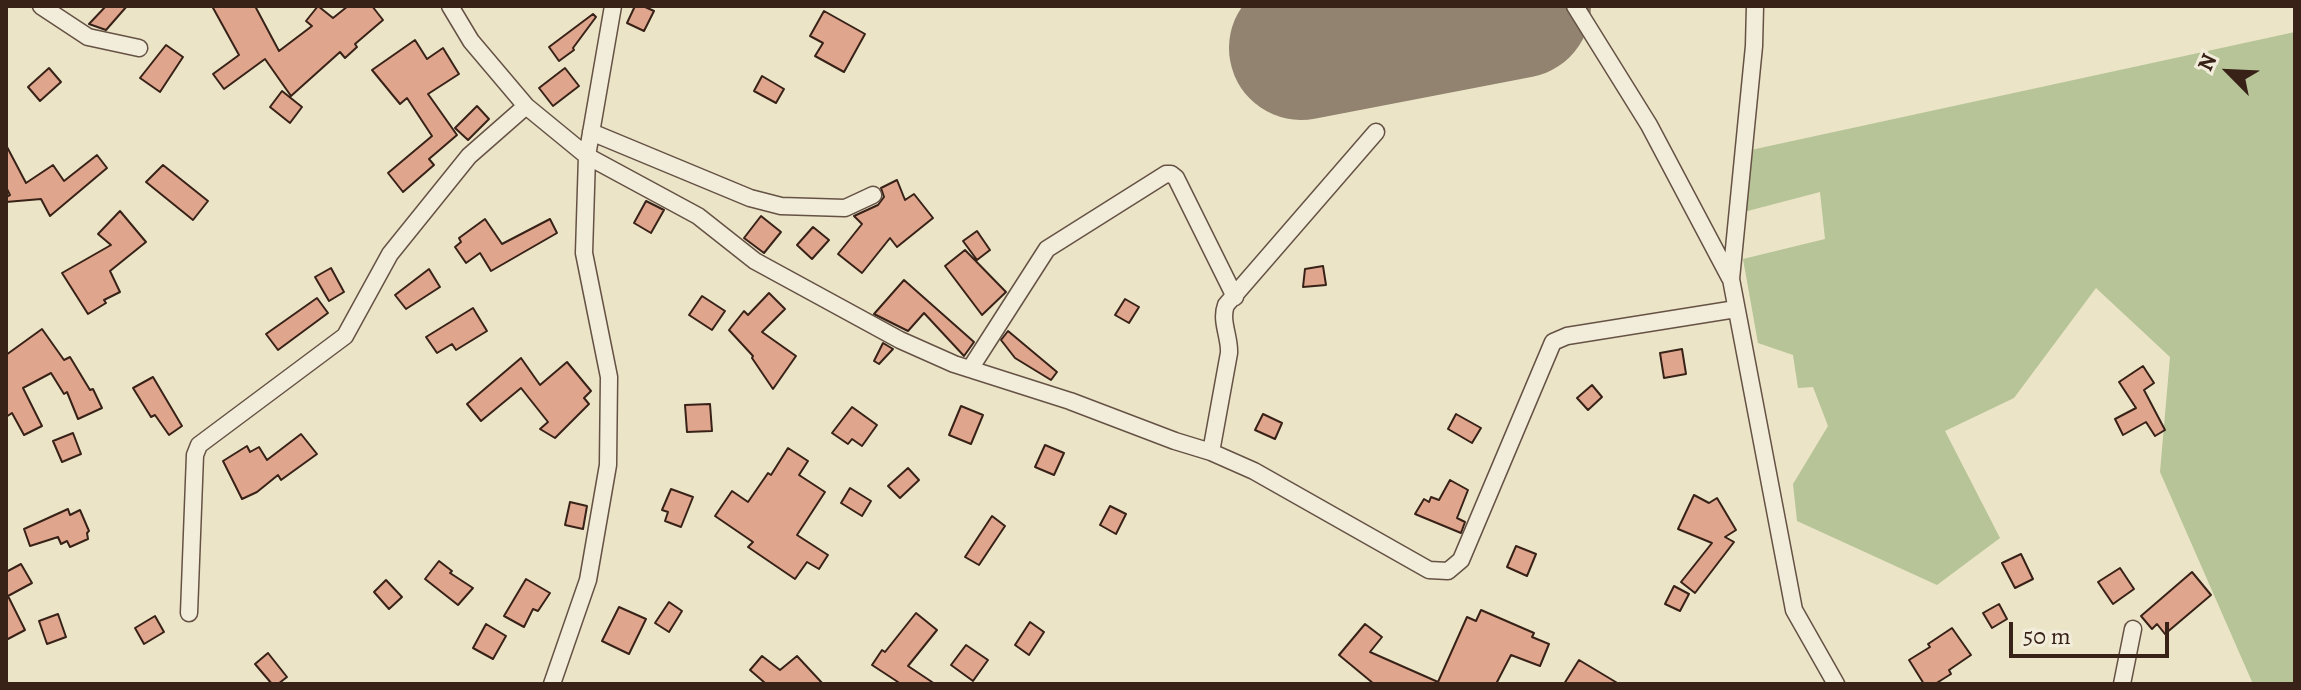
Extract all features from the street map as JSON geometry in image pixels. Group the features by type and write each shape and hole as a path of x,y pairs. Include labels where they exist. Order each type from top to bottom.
{"street":[{"path":"41,6 88,37 139,48"},
{"path":"450,6 471,41 526,106 587,156 698,216 755,261 900,340 970,369 1211,452 1277,482 1429,570 1448,571 1461,560 1553,342 1567,336 1736,309"},
{"path":"552,684 588,580 608,465 609,377 584,253 587,156 613,6"},
{"path":"1575,6 1649,125 1731,279"},
{"path":"1755,6 1754,46 1731,279 1794,610 1836,684"},
{"path":"189,613 195,455 199,445 345,336 390,254 469,156 526,106"},
{"path":"591,132 750,198 781,206 845,208 873,195"},
{"path":"1211,452 1229,353 1224,311 1376,132"},
{"path":"970,369 1047,249 1166,174 1176,178 1235,297"},
{"path":"2122,684 2133,629"}],"green space":[{"path":"2295,32 2295,684 2253,684 2160,472 2170,357 2096,288 2014,398 1945,431 2000,538 1937,585 1797,521 1793,484 1828,426 1813,387 1798,388 1793,355 1758,343 1743,259 1825,239 1820,192 1740,213 1737,153"}],"building":[{"path":"106,6 127,6 106,30 89,24"},
{"path":"212,6 255,6 279,51 312,26 306,21 318,6 333,18 348,6 372,6 383,20 355,44 357,47 345,58 340,52 291,96 265,59 224,89 213,74 239,55"},
{"path":"635,6 654,11 644,31 627,23"},
{"path":"824,11 865,34 844,72 815,56 823,43 810,36"},
{"path":"593,14 596,17 574,50 559,61 549,47"},
{"path":"415,40 427,59 443,48 459,74 428,94 457,135 429,159 434,165 403,192 388,173 432,136 407,98 400,104 372,70"},
{"path":"166,45 183,57 160,92 140,78"},
{"path":"49,68 61,82 40,101 28,87"},
{"path":"565,68 579,86 553,106 539,88"},
{"path":"762,76 784,89 776,103 754,91"},
{"path":"282,91 302,107 290,123 270,107"},
{"path":"477,106 489,119 468,140 455,128"},
{"path":"6,145 26,183 53,165 64,181 97,155 107,168 50,216 41,199 6,202 6,197 10,195 6,187"},
{"path":"163,165 208,201 193,220 146,182"},
{"path":"897,180 905,200 914,194 933,218 897,247 890,238 862,273 838,254 862,224 854,216 878,205 884,197 881,188"},
{"path":"646,201 664,210 651,233 634,223"},
{"path":"120,211 146,242 110,271 120,292 104,300 106,303 88,314 62,273 111,245 98,234"},
{"path":"761,216 781,232 764,253 744,238"},
{"path":"485,219 502,244 550,219 557,233 491,271 480,253 466,263 455,247 461,242 459,238"},
{"path":"813,227 829,240 812,259 797,245"},
{"path":"977,231 990,250 977,260 963,241"},
{"path":"965,250 1006,292 982,315 945,266"},
{"path":"1323,266 1326,285 1303,287 1305,269"},
{"path":"331,268 344,292 329,301 315,277"},
{"path":"429,269 440,287 406,309 395,295"},
{"path":"904,280 974,342 964,356 924,313 908,331 874,314"},
{"path":"769,293 785,309 762,332 796,356 773,389 753,356 729,330 744,311 748,315"},
{"path":"702,296 725,311 712,330 689,315"},
{"path":"317,298 328,313 278,350 266,334"},
{"path":"1125,299 1139,307 1129,323 1115,315"},
{"path":"473,308 487,331 456,350 452,344 437,353 426,337"},
{"path":"42,329 64,360 70,357 90,390 93,389 102,408 78,419 67,392 64,394 51,373 23,388 42,426 24,435 12,413 6,417 6,355"},
{"path":"1008,331 1057,372 1051,380 1015,358 1001,340"},
{"path":"883,343 893,349 879,364 874,361"},
{"path":"1682,349 1686,374 1664,378 1660,353"},
{"path":"521,358 540,385 567,362 591,391 584,398 589,404 555,438 540,429 548,422 521,388 481,421 467,404"},
{"path":"2143,366 2154,383 2144,390 2165,430 2155,436 2146,422 2123,435 2115,419 2136,408 2119,382"},
{"path":"153,377 182,426 169,435 155,415 151,417 133,388"},
{"path":"1592,385 1602,397 1588,410 1577,398"},
{"path":"710,404 712,431 687,432 685,405"},
{"path":"961,406 983,415 971,444 949,435"},
{"path":"852,407 877,425 862,446 852,439 848,444 832,433"},
{"path":"1263,414 1282,423 1275,439 1255,430"},
{"path":"1456,414 1481,428 1472,443 1448,429"},
{"path":"73,433 81,454 62,462 53,441"},
{"path":"301,434 317,454 281,480 278,475 257,492 242,499 223,461 247,446 250,452 259,447 267,460"},
{"path":"1045,445 1064,453 1054,475 1035,467"},
{"path":"788,448 808,461 799,475 825,492 797,535 828,555 819,569 807,562 795,579 748,547 753,542 715,516 732,491 748,502 768,473 771,475"},
{"path":"908,468 919,480 900,498 888,486"},
{"path":"1450,480 1468,490 1457,518 1465,522 1461,533 1415,514 1424,499 1429,502 1431,497 1439,500"},
{"path":"850,488 871,501 862,516 841,503"},
{"path":"671,489 693,497 681,527 665,521 668,512 662,510"},
{"path":"1694,495 1709,503 1717,498 1736,530 1725,537 1734,542 1695,593 1681,582 1712,543 1678,529"},
{"path":"570,502 587,506 583,529 565,525"},
{"path":"1110,506 1126,514 1116,534 1100,525"},
{"path":"68,509 70,515 80,510 89,531 88,539 70,547 67,541 61,544 58,537 30,546 24,529"},
{"path":"992,516 1005,526 979,565 965,557"},
{"path":"1516,546 1536,554 1527,576 1507,567"},
{"path":"2021,554 2033,579 2015,588 2002,563"},
{"path":"439,561 452,571 450,573 473,588 458,605 425,579"},
{"path":"21,564 32,583 8,596 25,630 6,640 6,572"},
{"path":"2120,568 2134,589 2113,604 2098,582"},
{"path":"2192,572 2211,595 2165,634 2157,624 2152,629 2141,616"},
{"path":"526,579 550,593 538,611 533,609 524,627 504,616"},
{"path":"386,580 402,597 389,609 374,592"},
{"path":"1674,586 1689,594 1680,611 1665,604"},
{"path":"669,602 682,611 669,632 655,623"},
{"path":"1999,604 2007,619 1992,628 1983,613"},
{"path":"619,607 646,619 629,654 602,641"},
{"path":"1481,610 1534,633 1532,637 1549,644 1540,666 1511,655 1496,684 1374,684 1339,655 1365,624 1382,637 1370,652 1438,682 1467,617 1476,621"},
{"path":"916,613 937,630 908,666 935,684 901,684 872,665"},
{"path":"58,614 66,637 47,644 39,621"},
{"path":"155,616 164,632 144,644 135,628"},
{"path":"1030,622 1044,632 1029,655 1015,645"},
{"path":"486,624 506,636 493,659 473,648"},
{"path":"1952,628 1971,655 1935,684 1924,684 1909,660"},
{"path":"966,645 988,660 973,681 951,665"},
{"path":"268,653 287,677 278,684 272,684 255,664"},
{"path":"762,656 780,670 797,656 823,684 764,684 750,670"},
{"path":"1579,660 1619,684 1564,684"}],"runway":[{"path":"1301,48 1519,6"}]}
